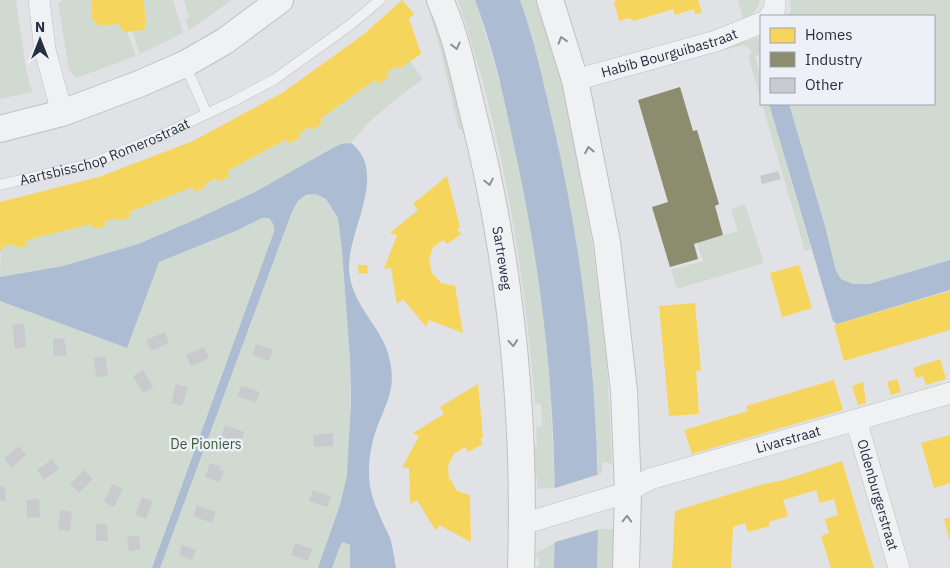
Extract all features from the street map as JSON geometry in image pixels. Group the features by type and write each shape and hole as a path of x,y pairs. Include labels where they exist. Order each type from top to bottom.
{"street":[{"path":"39,0 45,50 62,113"},
{"path":"0,129 62,113 139,84 184,64 225,41 280,0"},
{"name":"Sartreweg","path":"440,0 450,22 494,206 510,316 529,522 522,568"},
{"path":"550,0 575,80 607,242 624,390 618,494 626,568"},
{"path":"771,15 775,8 775,0"},
{"name":"Habib Bourguibastraat","path":"575,80 716,41 760,23"},
{"name":"Livarstraat","path":"618,494 650,479 950,393"},
{"name":"Oldenburgerstraat","path":"856,420 899,568"},
{"path":"529,522 618,494"}],"lane":[{"name":"Aartsbisschop Romerostraat","path":"0,185 93,163 153,139 207,114 275,79 350,25 380,0"},
{"name":"Aartsbisschop Romerostraat","path":"184,64 207,114"}],"green space":[{"path":"0,0 16,0 26,69 32,92 0,99"},
{"path":"64,0 91,0 92,18 96,24 102,26 119,24 122,30 127,32 136,56 76,78 69,70 58,3"},
{"path":"144,0 173,0 183,33 140,54 132,31 143,30 146,27"},
{"path":"184,0 232,0 189,30 185,20 189,18"},
{"path":"426,0 432,0 466,130 459,130 441,52"},
{"path":"458,0 475,0 479,11 504,98 525,196 545,327 555,488 537,489 537,477 528,477 529,447 537,446 536,427 542,426 541,404 535,403 525,301 499,149 487,99"},
{"path":"520,0 544,0 589,174 580,177 592,242 607,362 612,464 603,462 601,474 598,475 590,343 571,212 546,94"},
{"path":"738,0 760,0 754,12 743,19"},
{"path":"790,0 950,0 950,260 869,284 853,284 841,279 836,271 825,226 789,105 935,105 935,15 789,15 791,11"},
{"path":"760,37 760,54 755,56 760,74 760,97 748,56 752,52 749,47 743,45 636,74"},
{"path":"410,61 423,79 376,116 351,143 341,144 255,192 138,244 63,266 0,277 1,247 14,244 15,248 27,245 26,240 92,224 106,226 105,221 117,218 119,221 130,217 129,212 192,187 194,192 206,187 205,184 216,178 218,182 229,176 227,171 287,139 290,144 301,137 299,133 310,127 312,130 323,123 320,119 375,80 388,77 386,73 397,66 400,69"},
{"path":"762,105 769,105 811,249 805,251"},
{"name":"De Pioniers","path":"316,194 326,199 338,218 342,251 350,358 350,568 0,568 0,301 127,348 159,262 238,230 262,218 269,218 275,226 289,215 302,198"},
{"path":"745,204 764,263 677,289 671,270 703,261 697,243 738,231 731,209"},
{"path":"598,529 617,529 620,568 597,568"},
{"path":"555,543 554,568 528,568 528,566 539,566 539,557 535,556 535,554"}],"water":[{"path":"475,0 520,0 535,48 566,182 590,346 597,457 597,568 554,568 555,515 552,409 542,303 525,198 506,109 493,54"},
{"path":"769,105 789,105 825,226 836,271 841,279 853,284 869,284 950,260 950,290 837,324 833,321"},
{"path":"351,143 362,155 367,169 367,185 350,253 349,268 351,281 360,304 385,346 392,376 388,398 372,446 369,479 375,505 390,538 396,568 350,568 350,545 343,542 332,568 318,568 340,505 347,476 351,402 350,358 338,218 326,199 316,194 306,195 298,201 291,214 160,568 152,568 274,232 273,223 269,218 262,218 238,230 159,262 127,348 0,301 0,277 63,266 138,244 255,192 341,144"}],"pier":[{"path":"600,474 600,529 552,543 552,489"}],"building: Homes":[{"path":"91,0 144,0 146,27 143,30 125,32 119,27 119,24 98,26 92,18"},
{"path":"402,0 414,14 409,18 421,54 399,69 397,66 386,73 389,77 378,84 375,80 320,119 323,123 312,130 310,127 299,133 301,137 289,144 287,139 227,171 230,176 218,182 216,178 205,184 206,187 194,192 192,187 129,212 131,217 119,221 117,218 105,221 106,226 93,229 92,224 26,240 28,245 15,248 14,244 1,247 2,251 0,251 0,202 99,177 193,141 282,93 363,35"},
{"path":"617,0 698,0 702,13 695,14 694,9 675,15 673,9 634,21 630,18 619,21 614,2"},
{"path":"447,176 460,227 457,229 461,234 447,244 443,240 433,247 429,260 432,273 441,283 455,286 463,333 429,320 426,327 403,299 397,304 391,268 384,269 397,235 390,233 418,210 413,204"},
{"path":"358,265 367,265 368,273 359,274"},
{"path":"799,265 812,308 782,317 770,273"},
{"path":"950,291 950,330 844,361 834,325"},
{"path":"695,303 701,370 696,371 699,414 669,416 659,306"},
{"path":"940,359 946,379 926,385 923,376 916,378 913,368"},
{"path":"897,379 901,392 891,395 887,382"},
{"path":"834,380 843,410 692,454 684,430 748,411 746,406"},
{"path":"863,382 866,403 858,405 852,386"},
{"path":"478,384 483,437 480,439 483,444 468,452 465,447 454,453 448,466 449,480 457,491 470,495 471,542 439,525 436,531 417,500 410,504 409,468 402,468 419,436 413,433 444,414 440,407"},
{"path":"950,435 950,483 934,488 921,443"},
{"path":"842,461 874,568 831,568 821,536 829,533 825,519 838,515 834,499 820,503 816,490 783,500 788,516 769,522 770,526 748,532 745,523 733,527 731,568 672,568 675,511 760,485 784,480"},
{"path":"950,517 950,539 949,539 944,519"}],"building: Industry":[{"path":"680,87 693,131 697,130 719,204 715,206 723,235 694,244 698,259 670,267 652,207 668,202 638,100"}],"building: Other":[{"path":"778,171 781,179 762,184 760,176"},
{"path":"24,323 26,347 15,349 12,325"},
{"path":"165,332 169,343 151,351 146,340"},
{"path":"64,338 67,355 54,356 53,339"},
{"path":"256,344 273,350 269,361 252,355"},
{"path":"204,347 209,358 191,366 186,355"},
{"path":"105,356 108,376 96,377 94,358"},
{"path":"143,370 153,387 143,393 133,376"},
{"path":"176,384 188,387 182,406 171,403"},
{"path":"241,386 260,392 256,403 237,396"},
{"path":"225,425 244,432 241,443 221,437"},
{"path":"333,433 333,446 314,447 313,435"},
{"path":"19,446 26,455 11,468 4,458"},
{"path":"52,459 59,469 44,480 37,470"},
{"path":"210,463 220,466 219,469 224,471 220,482 205,477"},
{"path":"84,470 93,479 79,493 70,484"},
{"path":"112,484 123,489 114,507 104,502"},
{"path":"4,486 6,501 0,501 0,487"},
{"path":"313,490 331,496 327,507 309,501"},
{"path":"142,497 153,501 146,519 135,515"},
{"path":"39,499 40,517 27,518 26,500"},
{"path":"197,505 216,512 212,523 193,516"},
{"path":"60,510 72,512 70,531 58,530"},
{"path":"96,524 107,524 108,541 96,541"},
{"path":"139,535 140,549 129,551 127,537"},
{"path":"295,543 312,549 308,561 291,555"},
{"path":"182,545 196,550 192,560 179,555"}]}
